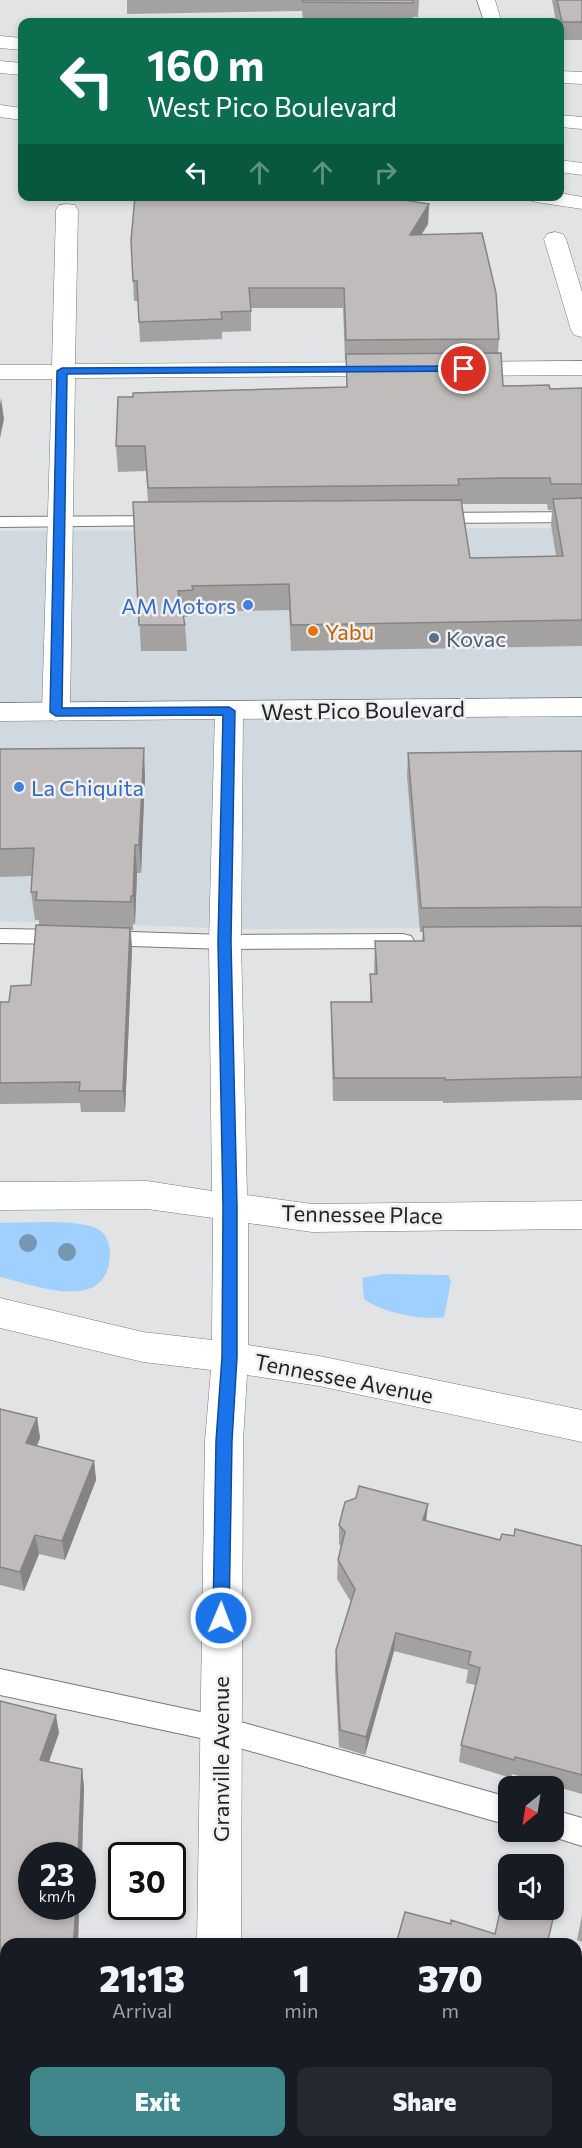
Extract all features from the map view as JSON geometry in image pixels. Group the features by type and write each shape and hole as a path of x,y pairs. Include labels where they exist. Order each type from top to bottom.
{"main road":[{"path":"0,42 18,44"},
{"path":"0,67 18,69"},
{"path":"564,77 582,78"},
{"path":"0,111 18,113"},
{"path":"564,121 582,123"},
{"path":"564,167 582,169"},
{"path":"564,200 582,203"},
{"path":"56,712 67,210"},
{"path":"555,239 582,330"},
{"path":"440,369 582,368"},
{"path":"0,372 416,369"},
{"name":"West Pico Boulevard","path":"0,712 582,707"},
{"name":"Granville Avenue","path":"219,1938 219,1729 224,1441 230,1357 230,1207 225,942 229,711"},
{"name":"Tennessee Place","path":"0,1196 147,1195 312,1218 582,1215"},
{"name":"Tennessee Avenue","path":"0,1313 143,1347 230,1357 319,1371 582,1426"}],"lane":[{"path":"415,519 582,517"},
{"path":"0,522 176,521"},
{"path":"0,936 225,942 427,941"},
{"path":"0,1682 219,1729 498,1808"},
{"path":"564,1827 582,1832"}],"shaded area":[{"path":"582,528 582,927 251,929 0,921 0,531"},
{"path":"63,1222 96,1228 105,1236 109,1247 110,1255 106,1273 96,1285 83,1290 67,1291 0,1277 0,1223"},
{"path":"384,1274 448,1275 451,1281 444,1317 425,1318 402,1314 381,1308 364,1299 362,1278"}],"building":[{"path":"303,0 413,0 413,3 303,2"},
{"path":"557,0 582,0 582,22 564,22 564,18 561,18"},
{"path":"135,201 410,201 429,204 410,235 482,233 496,293 499,339 346,340 344,288 249,288 251,311 221,312 222,319 139,322 137,281 133,281 131,241"},
{"path":"501,353 503,386 549,385 550,389 582,388 582,484 551,484 550,478 506,478 458,479 459,485 148,488 145,446 116,446 118,397 133,397 133,393 347,387 346,354"},
{"path":"582,498 582,620 291,625 289,584 192,586 193,590 178,591 185,625 139,625 133,502 461,500 470,558 563,556 553,499"},
{"path":"144,748 139,845 135,845 131,902 36,900 37,892 31,892 34,848 0,849 0,749"},
{"path":"582,751 582,907 421,908 408,753"},
{"path":"36,925 130,928 123,1091 79,1091 80,1082 0,1083 0,1002 9,1002 11,986 31,985"},
{"path":"582,926 582,1077 445,1080 445,1078 334,1078 331,1002 372,1002 370,974 377,974 375,941 424,941 423,927"},
{"path":"0,1409 37,1418 26,1443 94,1461 62,1541 35,1535 20,1572 0,1567"},
{"path":"359,1486 428,1504 423,1520 500,1540 502,1534 514,1536 515,1529 582,1546 582,1775 515,1757 514,1760 461,1745 480,1668 468,1664 471,1652 396,1633 366,1737 340,1730 336,1650 355,1589 338,1560 345,1532 339,1525 345,1502 356,1498"},
{"path":"0,1701 56,1715 40,1760 82,1769 79,1842 18,1842 18,1920 75,1920 74,1938 0,1938"},
{"path":"405,1912 451,1924 451,1920 495,1934 498,1920 553,1920 548,1938 398,1938"}],"place":[{"name":"AM Motors","path":"248,605"},
{"name":"Yabu","path":"313,631"},
{"name":"Kovac","path":"434,638"},
{"name":"La Chiquita","path":"19,787"}],"route":[{"path":"221,1618 225,1409 230,1357 230,1207 225,942 229,711 56,712 62,371 464,369"}]}
